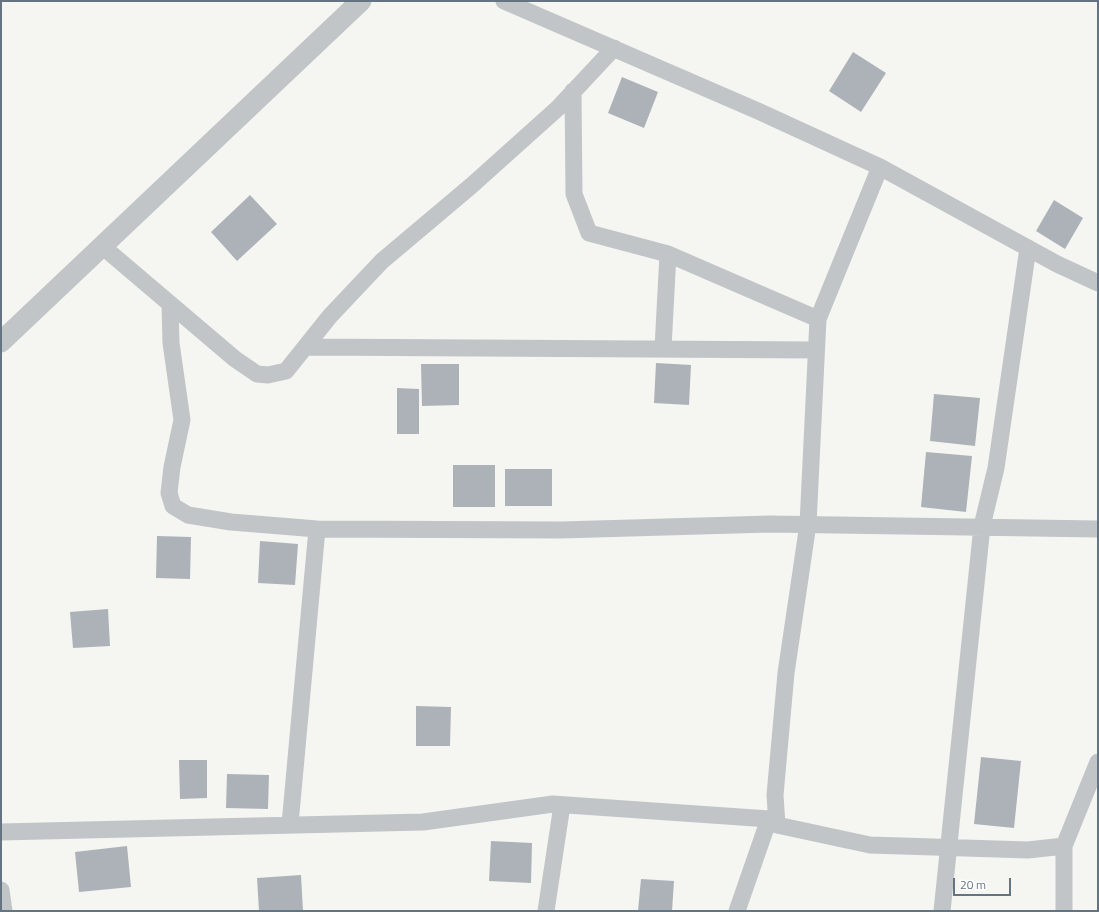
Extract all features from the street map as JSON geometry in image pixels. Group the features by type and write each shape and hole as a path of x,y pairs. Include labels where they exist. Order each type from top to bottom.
{"street":[{"path":"1,342 361,1"},
{"path":"504,1 758,110 880,166 1028,248 1098,283"},
{"path":"102,246 235,359 257,374 268,375 286,372 330,316 382,262 471,186 558,108 614,48"},
{"path":"573,91 574,194 589,233 668,254 818,319"},
{"path":"880,166 818,319 808,524 786,673 775,795 778,825 870,845 1028,850 1064,846"},
{"path":"942,911 982,526 996,468 1028,248"},
{"path":"663,348 668,254"},
{"path":"170,304 171,343 182,420 172,467 169,493 173,506 188,515 231,522 317,529 561,530 808,524 1098,529"},
{"path":"306,347 816,350"},
{"path":"290,824 317,529"},
{"path":"1064,911 1064,846 1098,762"},
{"path":"1,832 423,822 553,804 769,819 737,911"},
{"path":"546,911 562,805"},
{"path":"1,890 4,911"}],"building":[{"path":"853,52 886,73 861,112 829,91"},
{"path":"622,77 658,92 644,128 608,113"},
{"path":"250,195 277,224 237,261 211,232"},
{"path":"1054,200 1083,218 1065,249 1036,231"},
{"path":"656,363 691,365 689,405 654,403"},
{"path":"421,364 459,364 459,405 422,406"},
{"path":"397,388 419,389 419,434 397,434"},
{"path":"934,394 980,398 975,446 930,441"},
{"path":"926,452 972,456 966,512 921,507"},
{"path":"453,465 495,465 495,507 453,507"},
{"path":"505,469 552,469 552,506 505,506"},
{"path":"157,536 191,537 190,579 156,578"},
{"path":"260,541 298,544 295,585 258,583"},
{"path":"108,609 110,646 73,648 70,612"},
{"path":"416,706 451,707 450,746 416,746"},
{"path":"981,757 1021,761 1014,828 974,824"},
{"path":"179,760 207,760 207,798 180,799"},
{"path":"227,774 269,775 268,809 226,808"},
{"path":"491,841 532,843 531,883 489,881"},
{"path":"127,846 131,887 79,892 75,852"},
{"path":"301,875 303,911 259,911 257,878"},
{"path":"641,879 674,881 672,911 638,911"}]}
